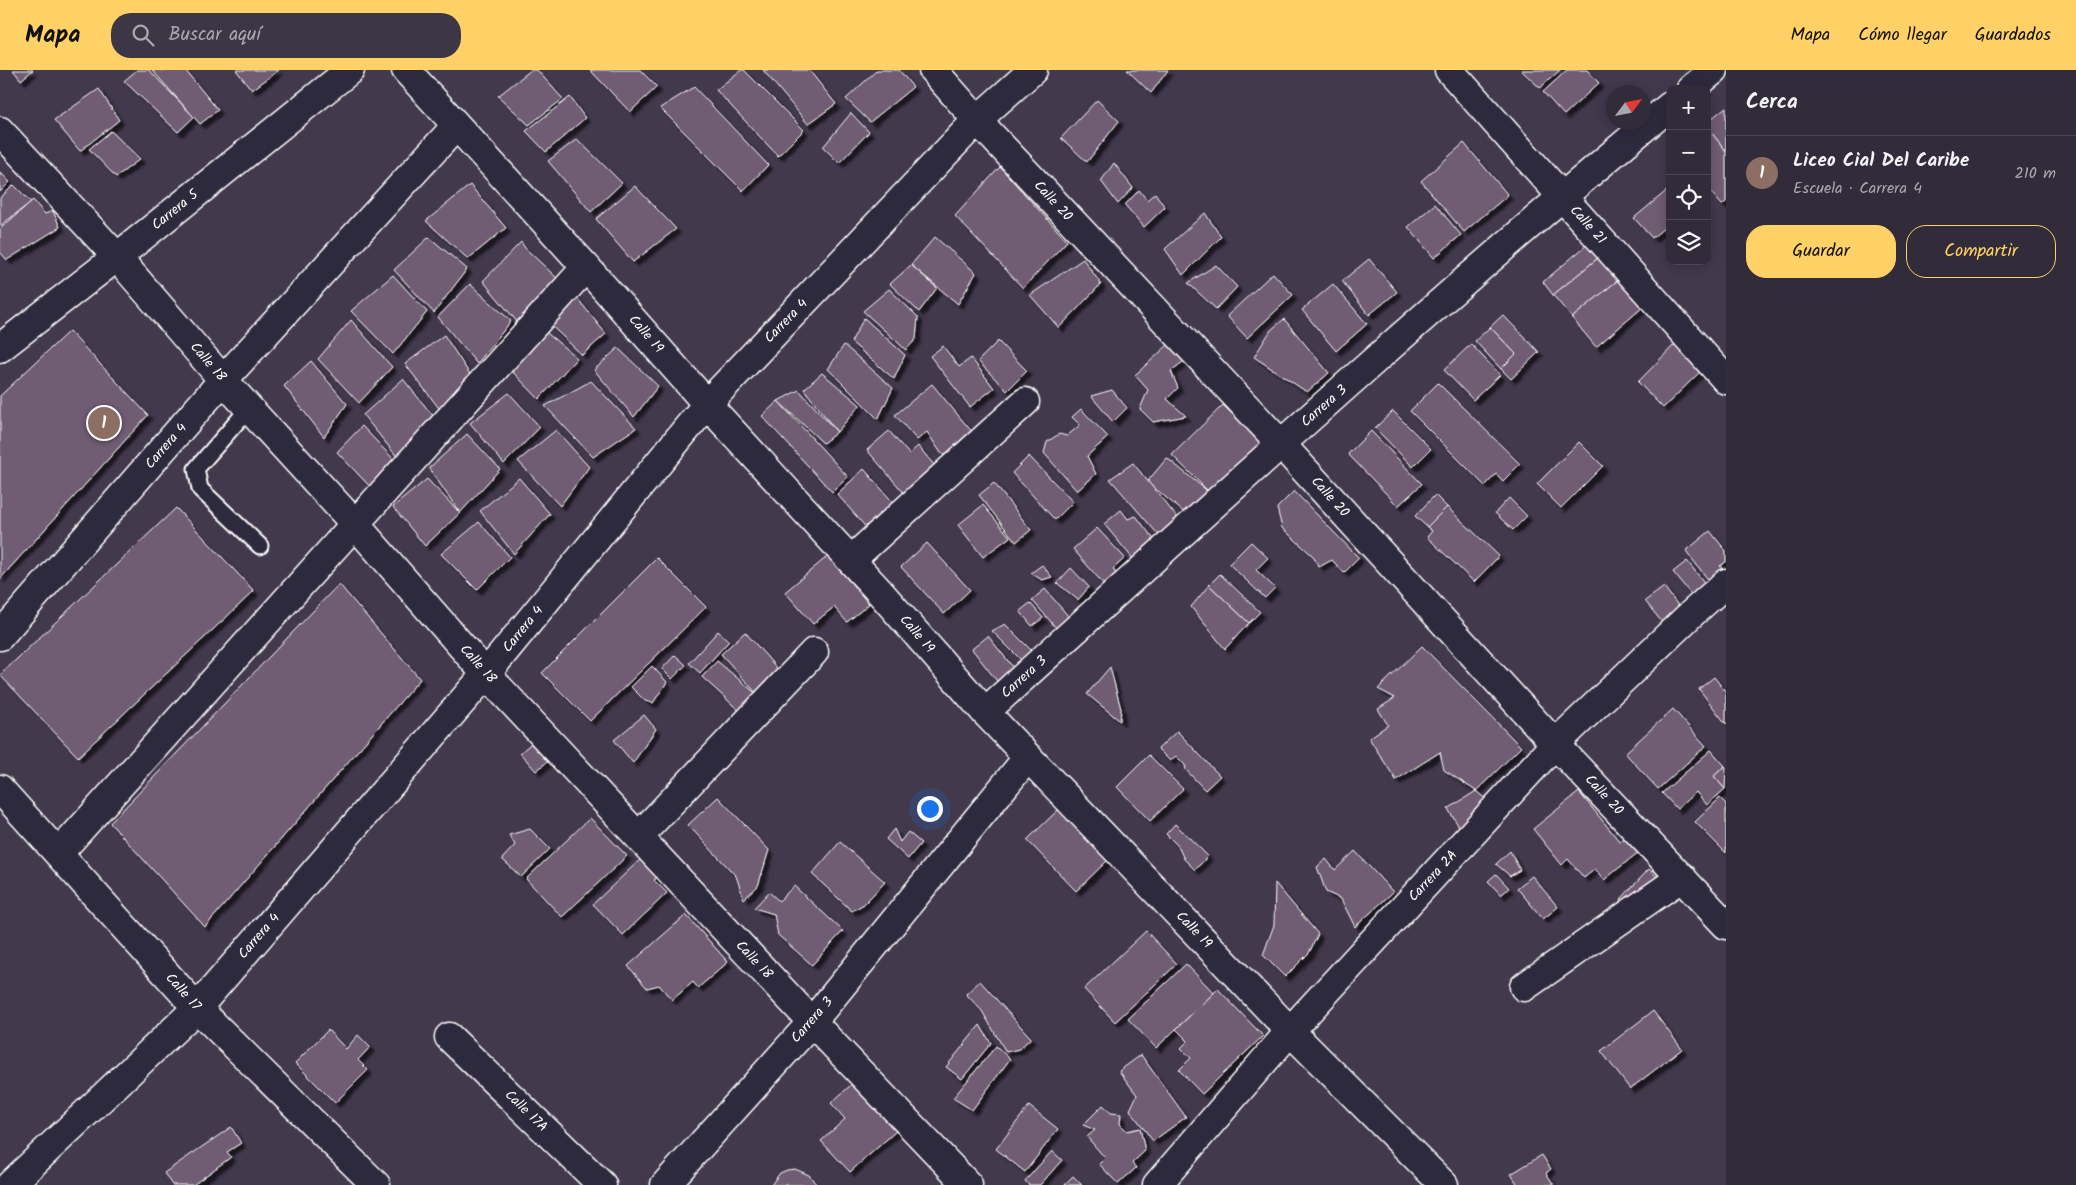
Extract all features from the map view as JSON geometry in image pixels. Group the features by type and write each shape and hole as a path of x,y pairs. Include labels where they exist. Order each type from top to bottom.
{"street":[{"name":"Carrera 5","path":"0,348 117,257 350,70"},
{"name":"Calle 19","path":"406,70 586,267 707,404 851,560 985,712 1290,1031 1444,1185"},
{"name":"Calle 20","path":"933,70 1281,444 1556,744 1726,924"},
{"name":"Carrera 4","path":"10,1185 197,1008 486,674 707,404 978,120 1033,70"},
{"name":"Calle 21","path":"1449,70 1726,380"},
{"path":"1696,85 1714,70"},
{"name":"Carrera 3","path":"985,712 1281,444 1562,196 1666,109"},
{"name":"Carrera 4","path":"0,636 223,380 456,126"},
{"name":"Calle 18","path":"0,131 117,257 223,380 355,524 486,674 812,1022 968,1185"},
{"path":"59,853 586,267"},
{"path":"851,560 1025,402"},
{"name":"Carrera 2A","path":"1158,1185 1290,1031 1556,744 1726,583"},
{"path":"639,836 814,652"},
{"name":"Carrera 3","path":"665,1185 812,1022 1028,757"},
{"name":"Calle 17","path":"0,790 59,853 197,1008 376,1185"},
{"path":"1524,987 1682,877"},
{"name":"Calle 17A","path":"449,1037 602,1185"}],"lane":[{"path":"249,408 196,469 200,489 260,546"}],"building":[{"path":"13,70 33,70 21,80"},
{"path":"137,70 149,70 194,117 178,132 124,81"},
{"path":"152,70 185,70 218,110 200,124"},
{"path":"236,70 279,70 252,90"},
{"path":"531,70 537,70 563,99 529,125 498,96"},
{"path":"590,70 640,70 657,87 630,112"},
{"path":"741,70 744,70 804,130 778,156 716,90"},
{"path":"763,70 809,70 836,104 808,124"},
{"path":"877,70 899,70 913,87 870,122 846,99"},
{"path":"1127,70 1168,70 1151,93"},
{"path":"1521,70 1560,70 1540,88"},
{"path":"1567,70 1587,70 1599,83 1564,115 1543,92"},
{"path":"694,87 768,165 743,191 660,108"},
{"path":"99,89 119,120 80,151 54,120"},
{"path":"570,97 585,118 546,152 526,131"},
{"path":"1097,100 1119,121 1087,162 1061,138"},
{"path":"1726,107 1726,151 1711,132 1711,119"},
{"path":"851,113 869,132 839,163 823,147"},
{"path":"111,131 140,159 116,177 89,149"},
{"path":"1711,132 1726,151 1726,202 1722,205 1711,193"},
{"path":"577,139 622,183 591,212 548,161"},
{"path":"1464,143 1508,195 1464,232 1421,181"},
{"path":"1114,163 1133,188 1118,204 1101,181"},
{"path":"1000,167 1067,241 1023,288 955,216"},
{"path":"0,172 10,182 0,192"},
{"path":"14,185 31,202 0,226 0,198"},
{"path":"470,185 506,228 468,259 426,221"},
{"path":"635,186 676,229 633,262 596,219"},
{"path":"1139,190 1147,200 1155,193 1165,207 1144,227 1125,205"},
{"path":"1666,191 1666,226 1652,238 1634,218"},
{"path":"33,200 45,214 53,211 60,227 7,260 0,252 0,229"},
{"path":"1435,204 1461,235 1434,258 1408,227"},
{"path":"1205,213 1221,237 1183,275 1165,249"},
{"path":"429,237 467,269 434,313 394,270"},
{"path":"935,237 976,273 958,304 911,265"},
{"path":"521,242 557,278 518,323 483,281"},
{"path":"1588,244 1598,258 1553,295 1543,282"},
{"path":"1598,258 1618,280 1572,318 1553,295"},
{"path":"1083,259 1101,284 1059,328 1030,295"},
{"path":"1369,259 1397,292 1369,315 1342,281"},
{"path":"911,265 937,288 919,312 890,284"},
{"path":"1216,265 1237,287 1216,309 1188,283"},
{"path":"1273,273 1293,295 1247,338 1227,316"},
{"path":"393,275 427,312 393,354 351,311"},
{"path":"1618,280 1642,308 1596,347 1572,318"},
{"path":"565,283 606,334 582,355 536,311"},
{"path":"470,284 511,321 477,364 438,317"},
{"path":"1333,284 1367,324 1336,351 1302,310"},
{"path":"889,289 918,317 916,339 906,350 863,311"},
{"path":"1503,315 1539,352 1511,379 1501,369 1516,354 1490,327"},
{"path":"864,318 905,355 894,379 851,342"},
{"path":"1284,319 1329,373 1307,392 1254,357 1271,330"},
{"path":"351,320 392,367 359,403 318,359"},
{"path":"536,324 577,358 539,399 500,359"},
{"path":"1490,327 1516,354 1501,369 1475,341"},
{"path":"69,331 148,415 0,579 0,396"},
{"path":"444,335 473,379 442,412 405,364"},
{"path":"998,341 1027,371 1007,391 978,361"},
{"path":"1676,343 1702,370 1663,408 1638,382"},
{"path":"1471,344 1500,375 1473,400 1444,370"},
{"path":"844,345 893,388 878,419 828,369"},
{"path":"1168,345 1184,361 1171,371 1178,388 1167,399 1186,416 1153,422 1140,409 1148,390 1135,375"},
{"path":"943,346 959,367 971,358 994,388 970,407 930,356"},
{"path":"618,348 658,386 634,417 594,370"},
{"path":"311,361 347,404 324,437 284,386"},
{"path":"822,373 860,405 837,432 804,389"},
{"path":"403,379 434,417 403,464 363,415"},
{"path":"591,381 636,428 593,457 545,406"},
{"path":"1438,383 1520,464 1503,481 1496,474 1485,486 1410,411"},
{"path":"932,384 978,439 954,463 941,453 927,432 917,440 895,415"},
{"path":"799,390 837,432 823,443 778,401"},
{"path":"1112,390 1127,408 1113,422 1091,396"},
{"path":"509,393 540,427 504,464 470,423"},
{"path":"778,401 848,477 832,492 762,416"},
{"path":"1223,405 1261,443 1211,494 1172,455"},
{"path":"1081,409 1108,437 1087,456 1096,474 1077,491 1044,453 1047,442 1059,434 1067,436 1080,425 1072,417"},
{"path":"1393,411 1431,449 1413,467 1375,428"},
{"path":"362,426 399,465 375,492 337,452"},
{"path":"556,430 589,467 560,506 518,461"},
{"path":"889,431 909,454 918,446 935,466 904,493 867,450"},
{"path":"1371,431 1422,484 1398,506 1348,454"},
{"path":"467,434 500,469 460,513 429,468"},
{"path":"1579,442 1603,466 1561,508 1537,484"},
{"path":"1029,456 1073,502 1055,520 1012,473"},
{"path":"1167,458 1211,494 1191,518 1147,482"},
{"path":"1133,463 1181,522 1163,540 1110,479"},
{"path":"864,469 898,508 870,532 837,494"},
{"path":"519,478 550,514 514,554 480,511"},
{"path":"427,479 460,513 425,546 393,507"},
{"path":"994,483 1031,530 1016,542 979,495"},
{"path":"1294,491 1359,558 1344,573 1332,560 1319,567 1313,556 1282,528 1277,508"},
{"path":"1435,495 1447,507 1427,527 1415,516"},
{"path":"1509,498 1527,516 1513,530 1495,513"},
{"path":"983,505 1010,537 983,557 958,525"},
{"path":"1447,507 1499,556 1474,582 1427,537 1432,531 1427,527"},
{"path":"176,508 254,591 78,757 0,675"},
{"path":"1121,510 1128,519 1136,516 1156,542 1134,560 1104,524"},
{"path":"479,522 510,557 477,590 441,554"},
{"path":"1097,528 1125,558 1113,569 1120,580 1107,588 1073,549"},
{"path":"1710,531 1726,551 1726,562 1720,566 1724,570 1710,582 1686,551"},
{"path":"1251,542 1268,558 1256,570 1275,588 1265,598 1229,564"},
{"path":"927,543 970,590 944,614 901,567"},
{"path":"828,556 869,604 847,622 834,607 813,624 785,592"},
{"path":"657,558 706,607 590,721 542,673"},
{"path":"1687,561 1707,586 1693,597 1673,572"},
{"path":"1042,565 1052,577 1042,580 1031,573"},
{"path":"1071,568 1089,587 1078,600 1057,583"},
{"path":"1220,574 1260,612 1249,623 1209,585"},
{"path":"339,584 420,679 205,927 110,823"},
{"path":"1209,585 1249,623 1225,649 1191,607"},
{"path":"1664,587 1683,612 1665,626 1645,601"},
{"path":"1045,589 1070,618 1057,629 1032,600"},
{"path":"1030,603 1043,618 1032,626 1020,611"},
{"path":"1005,624 1033,652 1023,662 992,631"},
{"path":"718,631 729,641 700,673 689,663"},
{"path":"745,632 784,676 760,697 721,654"},
{"path":"988,636 1017,672 1000,685 972,649"},
{"path":"1422,646 1521,747 1476,791 1444,770 1440,752 1396,780 1369,738 1388,725 1378,709 1395,698 1378,689"},
{"path":"675,655 686,665 672,679 662,669"},
{"path":"717,661 760,697 745,716 702,677"},
{"path":"652,666 667,682 653,703 645,701 631,687"},
{"path":"1110,667 1121,709 1120,721 1087,694"},
{"path":"1714,677 1726,692 1726,724 1699,689"},
{"path":"1673,709 1706,746 1658,789 1625,753"},
{"path":"644,715 656,729 633,763 614,740"},
{"path":"1177,731 1220,776 1205,790 1176,756 1170,761 1158,749"},
{"path":"536,739 552,758 536,771 520,753"},
{"path":"1711,750 1725,766 1714,776 1725,789 1707,805 1696,792 1677,809 1662,793"},
{"path":"1149,755 1183,789 1150,821 1117,787"},
{"path":"1726,767 1725,789 1714,776"},
{"path":"1476,791 1494,806 1460,828 1448,809"},
{"path":"1579,792 1620,842 1628,835 1640,851 1604,880 1595,869 1584,878 1568,859 1562,865 1533,829"},
{"path":"718,797 769,850 758,886 744,899 736,876 688,825"},
{"path":"1720,798 1726,804 1726,853 1695,822"},
{"path":"1059,809 1108,860 1076,891 1027,840"},
{"path":"590,818 627,856 562,917 526,879"},
{"path":"1175,824 1208,856 1195,870 1184,859 1178,846 1166,834"},
{"path":"530,829 550,849 521,877 502,859 515,845 509,835"},
{"path":"894,829 900,842 908,832 921,843 908,859 886,839"},
{"path":"840,842 885,882 864,904 852,911 812,874"},
{"path":"1355,851 1393,892 1355,927 1341,899 1326,892 1317,867 1326,859 1335,870"},
{"path":"1510,851 1520,870 1510,876 1496,864"},
{"path":"644,856 661,874 654,880 667,893 623,935 593,904"},
{"path":"1649,869 1665,884 1637,914 1621,899"},
{"path":"1496,874 1509,888 1501,895 1488,881"},
{"path":"1532,876 1558,907 1543,919 1517,888"},
{"path":"1275,883 1318,934 1309,953 1285,977 1263,955 1274,925"},
{"path":"794,886 843,931 812,965 778,935 774,914 754,908 769,892 779,901"},
{"path":"686,915 728,962 698,988 693,982 672,1000 659,985 647,988 628,966"},
{"path":"1146,931 1177,964 1115,1022 1084,989"},
{"path":"1186,964 1214,993 1156,1048 1128,1019"},
{"path":"980,981 1031,1038 1019,1049 1006,1052 982,1011 966,994"},
{"path":"1218,989 1263,1036 1202,1094 1179,1070 1191,1058 1181,1048 1188,1041 1176,1029"},
{"path":"1653,1011 1682,1049 1630,1089 1601,1051"},
{"path":"980,1025 991,1043 962,1079 946,1067"},
{"path":"328,1030 346,1049 358,1035 370,1047 358,1060 368,1070 335,1103 295,1063"},
{"path":"996,1046 1010,1059 972,1110 953,1098"},
{"path":"1141,1055 1186,1117 1153,1141 1130,1110 1137,1095 1119,1071"},
{"path":"861,1076 904,1124 850,1172 821,1141 845,1119 831,1103"},
{"path":"1103,1105 1111,1113 1121,1114 1120,1124 1127,1131 1140,1128 1145,1151 1132,1163 1136,1168 1118,1184 1099,1164 1105,1158 1087,1137 1095,1130 1083,1125"},
{"path":"1029,1106 1058,1129 1025,1172 996,1149"},
{"path":"231,1127 241,1143 227,1152 231,1157 193,1185 172,1185 164,1173"},
{"path":"1052,1151 1062,1160 1040,1185 1029,1185 1025,1181"},
{"path":"1542,1155 1551,1169 1546,1173 1554,1185 1518,1185 1511,1174"},
{"path":"795,1169 809,1175 817,1185 771,1185 780,1173"},
{"path":"1073,1176 1082,1185 1064,1185"}],"place":[{"name":"Liceo Cial Del Caribe","path":"104,423"}]}
